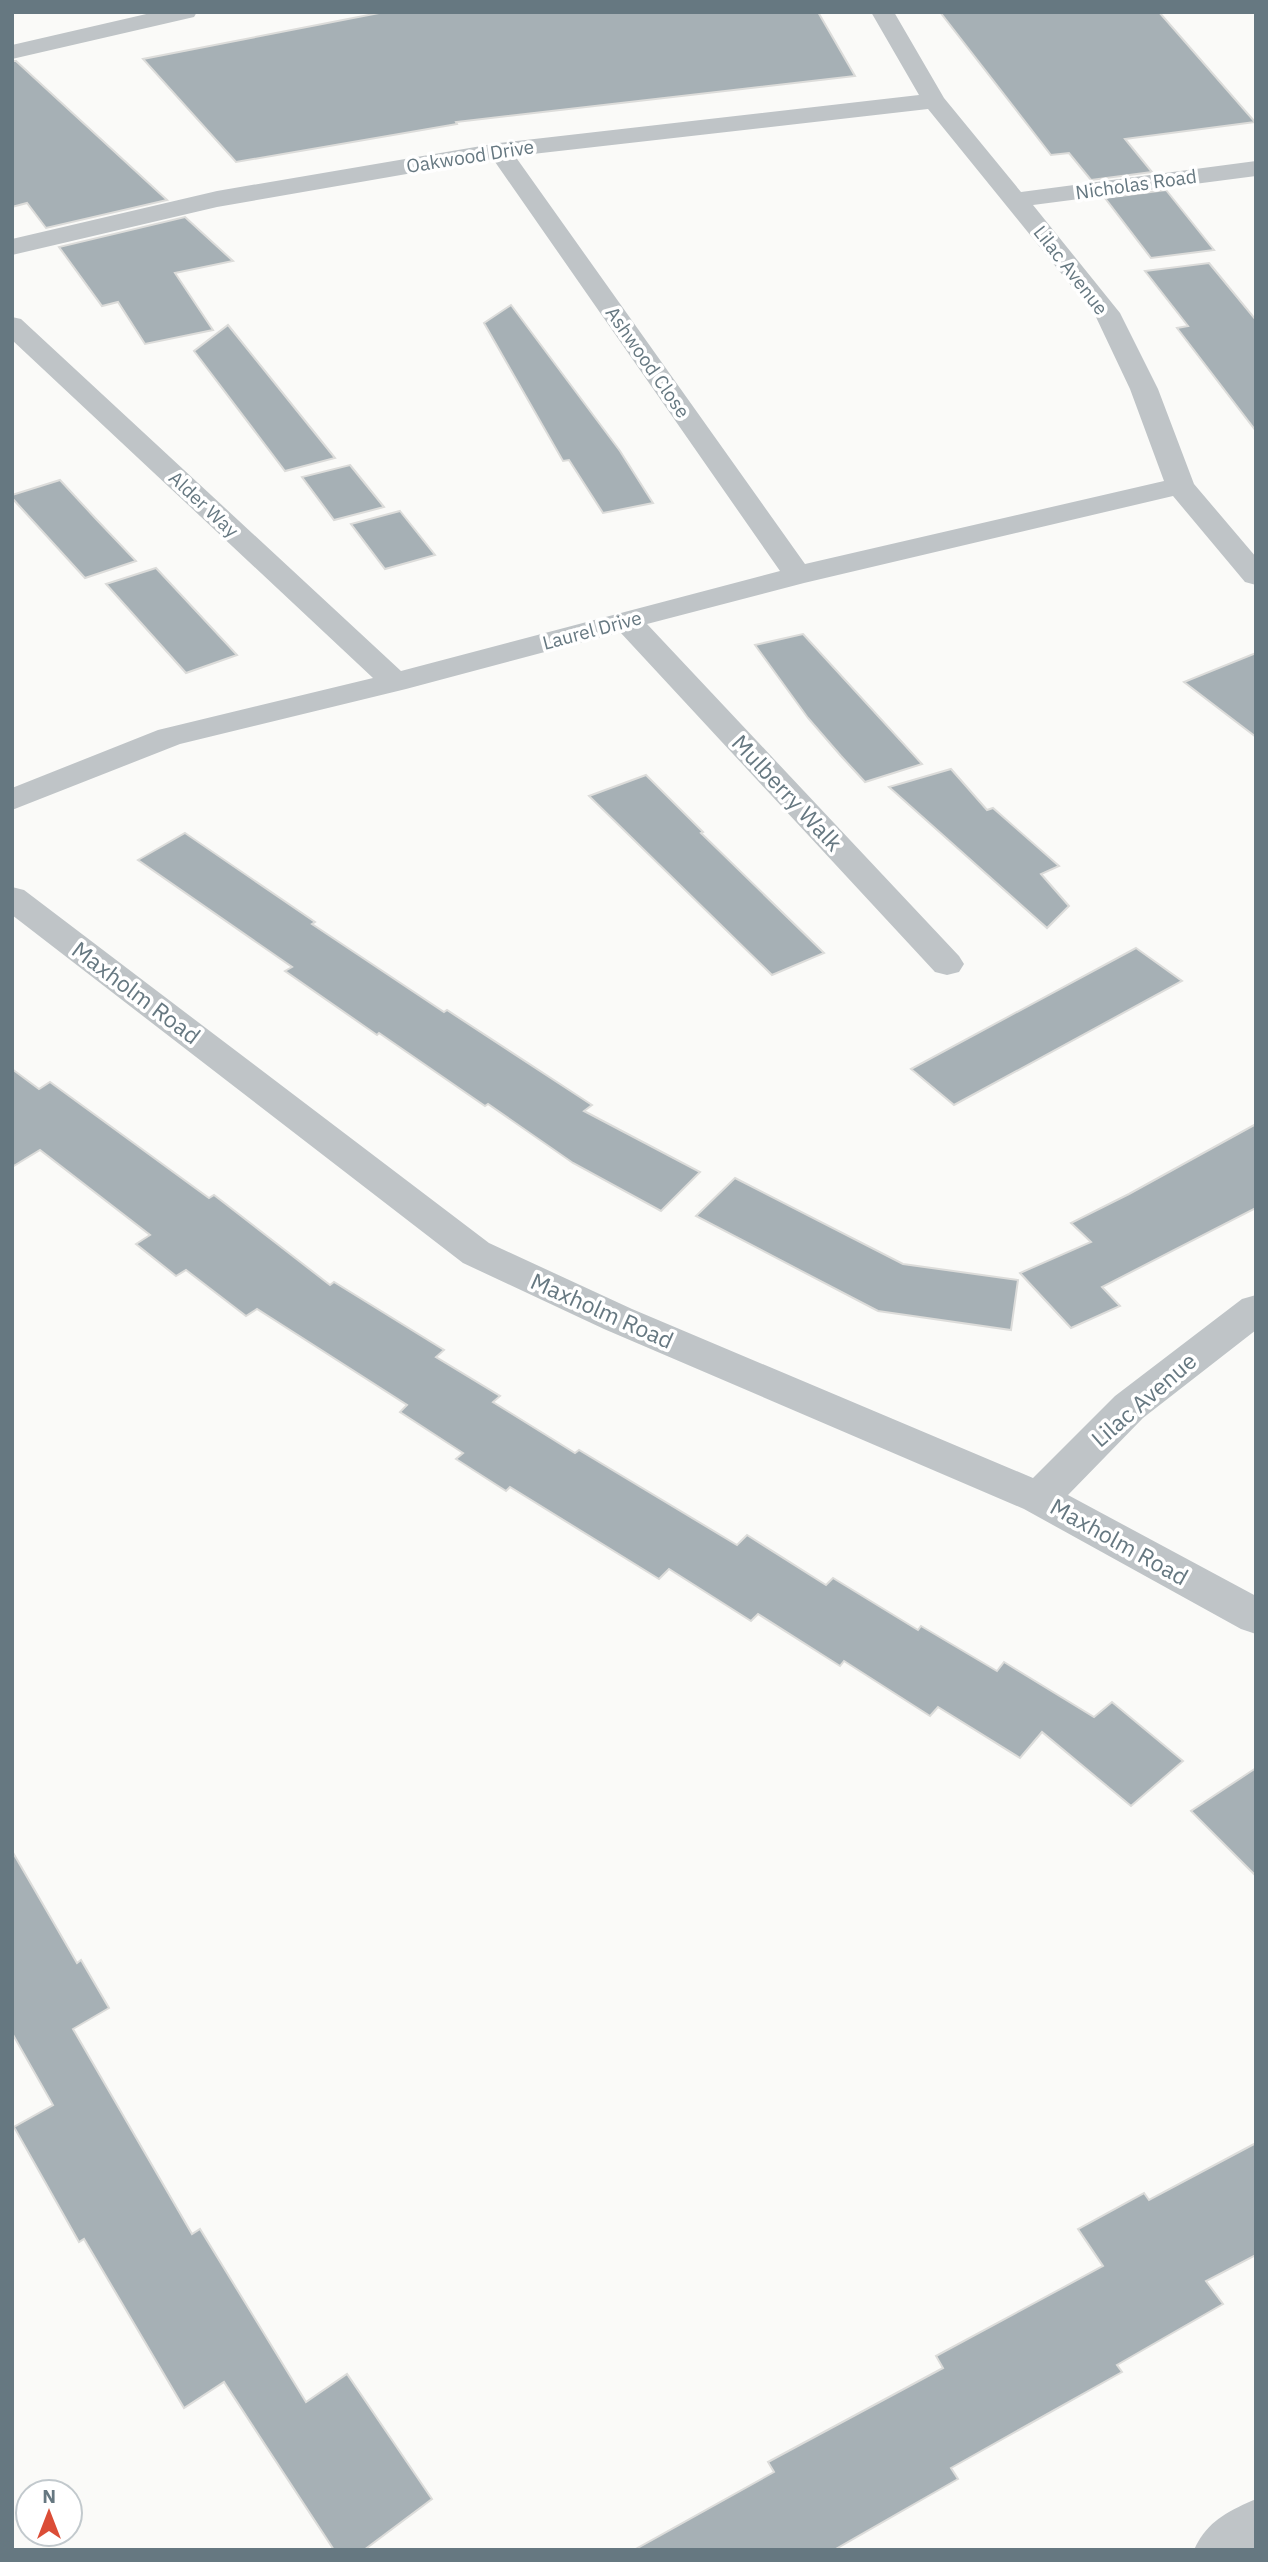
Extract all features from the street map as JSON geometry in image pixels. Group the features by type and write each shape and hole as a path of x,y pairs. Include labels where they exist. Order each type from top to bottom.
{"street":[{"path":"12,52 186,12"},
{"name":"Lilac Avenue","path":"882,12 934,101 1107,313 1144,389 1180,486 1256,576"},
{"name":"Oakwood Drive","path":"12,247 217,199 499,150 934,101"},
{"name":"Ashwood Close","path":"499,150 798,575"},
{"name":"Nicholas Road","path":"1016,200 1256,168"},
{"name":"Alder Way","path":"12,325 395,682"},
{"name":"Laurel Drive","path":"12,800 169,737 395,682 798,575 1180,486"},
{"name":"Mulberry Walk","path":"627,621 947,964"},
{"name":"Maxholm Road","path":"12,898 476,1253 618,1319 1039,1498 1256,1617"},
{"name":"Lilac Avenue","path":"1039,1498 1129,1407 1256,1308"},
{"path":"1221,2550 1256,2526"}],"building":[{"path":"384,12 818,12 855,76 456,122 457,124 236,162 143,59"},
{"path":"940,12 1159,12 1255,122 1125,139 1152,172 1091,180 1069,153 1051,155"},
{"path":"12,61 16,61 167,200 46,228 27,203 12,207"},
{"path":"1166,190 1214,250 1151,258 1105,198"},
{"path":"185,217 233,261 175,273 213,330 145,344 118,302 102,306 59,247"},
{"path":"1209,263 1256,320 1256,431 1177,328 1188,326 1145,271"},
{"path":"511,305 620,451 653,503 603,513 569,460 563,461 484,323"},
{"path":"228,325 335,458 285,471 194,351"},
{"path":"350,465 384,507 334,520 302,477"},
{"path":"60,480 136,561 85,578 12,498 12,495"},
{"path":"400,511 435,555 385,569 351,524"},
{"path":"156,568 237,655 186,673 106,584"},
{"path":"803,634 922,764 865,782 841,756 808,718 755,645"},
{"path":"1256,653 1256,737 1184,682"},
{"path":"951,769 987,810 993,808 1059,866 1041,874 1069,906 1047,928 889,787"},
{"path":"646,775 703,832 701,833 824,953 772,975 589,796"},
{"path":"185,833 315,922 312,924 444,1012 447,1010 592,1105 584,1111 700,1172 661,1211 573,1163 488,1104 485,1106 379,1033 377,1035 285,971 292,967 138,860"},
{"path":"1136,948 1182,981 954,1105 911,1069"},
{"path":"12,1069 39,1089 50,1082 209,1198 214,1195 330,1285 334,1282 444,1350 436,1357 500,1396 493,1402 575,1453 579,1450 737,1545 747,1535 826,1585 833,1578 918,1630 921,1626 997,1671 1004,1662 1094,1717 1112,1702 1183,1761 1131,1806 1042,1732 1020,1758 938,1707 930,1716 844,1661 840,1666 758,1614 751,1621 669,1569 659,1579 510,1487 506,1491 456,1459 463,1453 400,1412 407,1405 257,1309 246,1316 186,1270 176,1276 136,1244 150,1235 40,1150 12,1167"},
{"path":"1256,1124 1256,1208 1102,1287 1120,1306 1071,1328 1020,1273 1091,1242 1071,1223"},
{"path":"735,1178 903,1264 1018,1280 1011,1330 878,1311 696,1216"},
{"path":"1256,1768 1256,1876 1191,1811"},
{"path":"12,1851 77,1963 81,1960 109,2008 73,2029 192,2234 200,2229 306,2402 347,2374 432,2499 364,2550 334,2550 224,2382 184,2408 84,2239 79,2242 14,2127 53,2105 12,2033"},
{"path":"1256,2143 1256,2255 1206,2281 1223,2304 1117,2365 1122,2372 951,2468 958,2479 834,2550 634,2550 774,2472 768,2462 943,2368 936,2356 1103,2266 1078,2229 1144,2193 1149,2200"}]}
